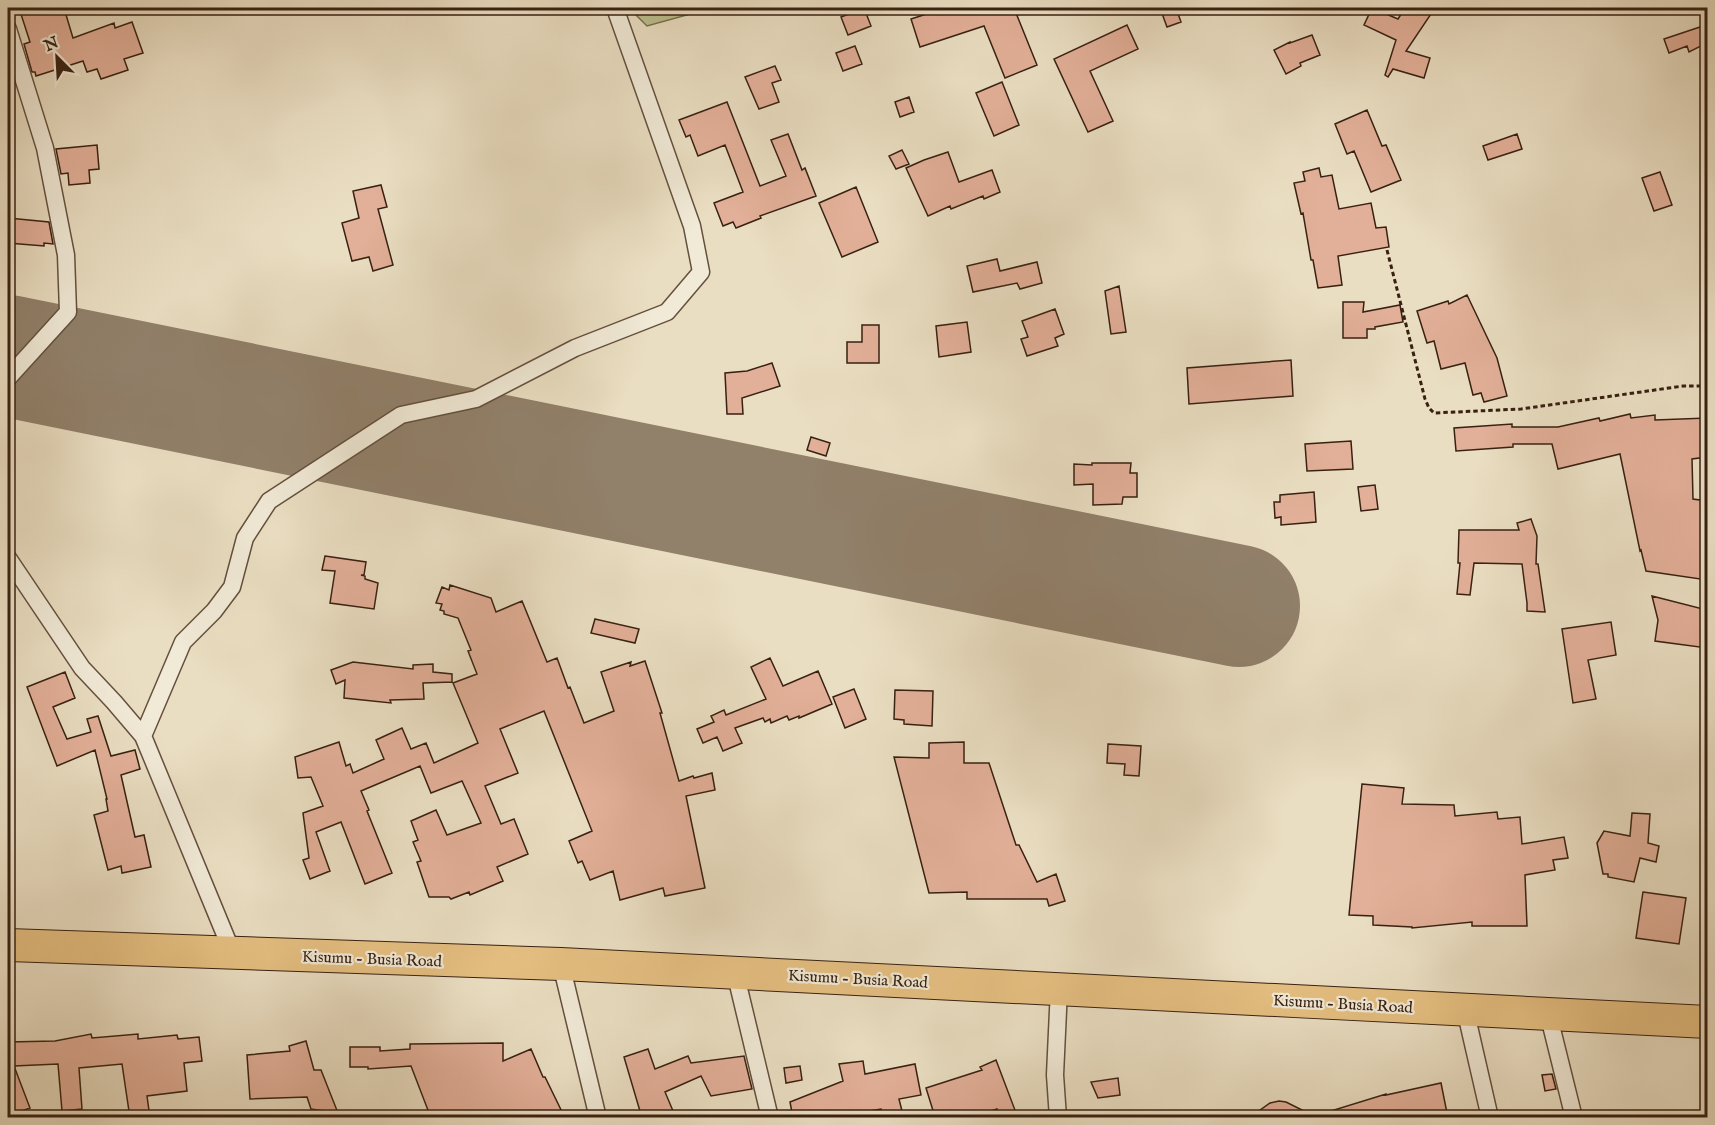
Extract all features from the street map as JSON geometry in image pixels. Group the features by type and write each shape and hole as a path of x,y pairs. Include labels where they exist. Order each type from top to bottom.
{"highway":[{"name":"Kisumu - Busia Road","path":"8,945 561,964 1707,1022"}],"street":[{"path":"143,736 183,642 214,611 232,587 245,538 269,501 401,415 476,399 575,348 668,312 700,272 692,226 615,8"},
{"path":"8,29 45,148 66,255 68,312 8,378"},
{"path":"8,558 82,668 143,736 233,954"},
{"path":"561,964 598,1118"},
{"path":"735,972 770,1118"},
{"path":"1058,1118 1056,1075 1059,988"},
{"path":"1465,1009 1490,1118"},
{"path":"1548,1013 1574,1118"}],"path":[{"path":"1387,250 1425,399 1434,413 1521,409 1683,386 1707,386"}],"green space":[{"path":"629,8 712,8 647,26"}],"building":[{"path":"19,8 64,8 73,38 114,23 115,28 132,22 143,53 124,59 128,70 101,79 97,69 87,72 83,61 36,76 35,72 32,72 24,44 30,42"},
{"path":"847,8 864,8 871,26 848,35 841,17 849,14"},
{"path":"945,8 1014,8 1037,65 1005,78 984,26 920,47 911,19"},
{"path":"1160,8 1176,8 1181,22 1167,27"},
{"path":"1372,8 1398,19 1405,8 1422,8 1431,14 1406,51 1430,58 1424,78 1393,69 1388,77 1385,75 1396,40 1364,25"},
{"path":"1127,25 1138,49 1090,71 1113,121 1088,132 1054,59"},
{"path":"1700,27 1707,43 1689,52 1687,46 1669,53 1664,39"},
{"path":"1312,35 1320,55 1300,63 1301,66 1286,74 1274,50"},
{"path":"855,46 862,64 843,71 836,53"},
{"path":"775,66 781,80 772,83 779,102 759,109 745,77"},
{"path":"1002,82 1019,125 994,136 976,93"},
{"path":"909,97 914,112 900,117 895,102"},
{"path":"727,102 760,186 786,176 771,140 788,134 802,170 805,168 816,196 760,216 761,218 736,228 733,222 723,226 714,203 743,192 725,145 698,156 690,135 686,137 679,120"},
{"path":"1367,110 1382,146 1386,145 1401,180 1371,192 1354,151 1347,154 1335,124"},
{"path":"1517,134 1522,149 1488,160 1483,146"},
{"path":"97,145 99,169 89,170 90,183 69,185 68,173 61,174 56,149"},
{"path":"902,150 909,164 896,169 889,156"},
{"path":"948,152 959,182 992,170 1000,192 951,209 950,206 928,216 906,168"},
{"path":"1319,168 1321,177 1332,175 1339,209 1371,203 1376,228 1386,227 1389,247 1338,256 1342,285 1318,288 1303,213 1301,214 1294,183 1305,181 1303,172"},
{"path":"1660,172 1672,205 1654,211 1642,178"},
{"path":"381,185 387,207 378,209 393,265 373,271 369,257 352,261 342,223 359,218 353,191"},
{"path":"856,187 878,242 842,257 819,203"},
{"path":"8,218 49,222 53,244 44,243 44,246 8,243"},
{"path":"997,259 1000,271 1037,262 1042,283 1020,289 1017,283 973,292 967,266"},
{"path":"1119,286 1126,332 1111,334 1105,291"},
{"path":"1467,295 1497,358 1507,396 1484,402 1481,393 1473,395 1465,363 1441,369 1434,341 1427,343 1417,311 1448,301 1449,304"},
{"path":"1343,302 1364,302 1363,312 1400,305 1403,322 1367,329 1367,338 1343,338"},
{"path":"1055,309 1064,334 1055,338 1058,346 1027,356 1021,339 1028,337 1022,321"},
{"path":"967,322 971,352 939,357 936,326"},
{"path":"862,325 879,325 879,363 847,363 847,342 862,342"},
{"path":"1291,360 1293,396 1189,404 1187,368"},
{"path":"772,363 780,386 742,398 743,414 727,414 725,373 747,371"},
{"path":"1630,414 1631,418 1655,415 1655,420 1707,418 1707,457 1692,459 1693,499 1707,501 1707,580 1646,571 1620,454 1558,469 1552,444 1513,444 1513,447 1456,451 1454,428 1512,424 1512,427 1558,427"},
{"path":"811,437 830,443 826,456 807,450"},
{"path":"1351,441 1353,469 1307,471 1305,444"},
{"path":"1092,463 1131,463 1130,473 1137,473 1137,497 1123,497 1122,504 1093,505 1093,484 1074,485 1074,464 1092,465"},
{"path":"1375,485 1378,509 1361,511 1358,487"},
{"path":"1314,492 1316,522 1281,525 1281,517 1275,518 1274,502 1280,502 1280,495"},
{"path":"1531,519 1537,536 1536,564 1538,564 1545,612 1527,611 1522,564 1474,563 1470,595 1457,594 1460,563 1458,563 1459,530 1519,530 1517,523"},
{"path":"325,556 366,562 364,575 361,575 365,576 365,579 378,583 374,609 330,603 335,571 322,570"},
{"path":"450,585 491,598 496,612 522,601 547,662 557,658 584,723 614,711 601,672 631,662 630,666 645,661 662,713 660,713 679,781 712,773 715,790 686,796 705,888 665,896 663,888 620,900 613,871 590,880 582,861 578,863 569,841 592,831 544,711 500,729 518,773 485,786 501,824 514,819 528,854 497,867 503,881 470,895 469,892 451,899 449,897 429,897 417,862 421,861 413,842 418,840 411,821 436,810 447,835 481,823 462,781 431,793 420,766 361,791 392,873 365,884 341,822 316,832 330,871 310,879 303,860 309,858 303,813 323,806 311,777 298,778 295,757 339,742 346,766 350,764 353,773 384,759 376,740 402,728 411,749 426,743 434,763 478,743 453,683 477,674 468,651 471,650 458,618 444,614 444,611 440,610 442,604 436,603 442,587 449,590"},
{"path":"1652,596 1707,610 1707,648 1655,641 1658,620"},
{"path":"595,619 639,629 635,643 591,633"},
{"path":"1611,622 1616,655 1588,660 1596,699 1573,703 1562,629"},
{"path":"770,658 783,686 818,671 832,704 799,718 799,716 789,720 787,716 771,723 770,719 765,722 763,718 735,728 742,743 723,751 717,737 703,743 697,729 714,722 711,716 724,710 726,715 766,699 751,667"},
{"path":"353,662 413,669 413,665 433,664 433,672 452,674 452,682 423,683 424,699 390,700 391,703 344,698 345,680 336,684 331,670"},
{"path":"65,672 75,698 53,707 67,739 91,732 87,719 98,716 111,756 135,750 140,769 121,775 135,837 144,835 151,867 122,873 121,866 108,870 94,815 108,811 95,750 57,766 27,687"},
{"path":"854,689 866,719 845,728 833,697"},
{"path":"895,690 933,691 932,726 904,724 904,720 894,719"},
{"path":"964,742 964,763 989,763 1016,845 1019,845 1037,882 1056,874 1065,901 1049,906 1047,899 967,899 967,892 929,893 894,757 929,758 929,743"},
{"path":"1108,744 1141,746 1139,776 1124,775 1125,764 1107,763"},
{"path":"1362,784 1404,788 1402,804 1454,805 1455,816 1497,812 1498,819 1520,817 1522,844 1564,837 1568,858 1553,860 1555,870 1525,875 1527,926 1472,926 1472,922 1412,928 1373,925 1373,916 1349,915"},
{"path":"1632,813 1650,814 1648,843 1659,846 1656,862 1640,858 1634,882 1603,874 1597,843 1604,831 1630,836"},
{"path":"1643,892 1686,898 1679,944 1636,938"},
{"path":"91,1034 92,1038 138,1034 138,1039 177,1035 178,1039 199,1037 202,1061 184,1063 187,1091 147,1096 150,1118 130,1118 122,1064 79,1068 82,1109 62,1111 58,1064 14,1066 30,1108 8,1116 8,1042 55,1041"},
{"path":"306,1041 314,1070 321,1070 338,1113 311,1109 307,1097 250,1099 247,1055 290,1051 289,1046"},
{"path":"503,1043 503,1061 531,1049 565,1118 431,1118 411,1066 368,1069 368,1067 350,1067 350,1047 380,1047 380,1051 410,1049 410,1044"},
{"path":"648,1049 655,1069 688,1056 691,1063 744,1056 752,1089 711,1096 701,1076 665,1092 676,1118 642,1118 624,1057"},
{"path":"996,1060 1018,1118 1001,1118 997,1109 970,1118 956,1118 954,1111 935,1117 926,1088 982,1070 980,1067"},
{"path":"863,1061 865,1074 915,1064 921,1095 899,1099 902,1111 882,1115 881,1109 839,1116 839,1118 793,1118 790,1102 843,1081 839,1064"},
{"path":"800,1066 802,1080 786,1083 784,1068"},
{"path":"1552,1074 1556,1089 1545,1091 1542,1075"},
{"path":"1118,1078 1120,1095 1098,1098 1091,1082"},
{"path":"1441,1083 1448,1118 1321,1118 1321,1114 1386,1094"},
{"path":"1286,1102 1318,1118 1249,1118 1270,1103"}],"runway":[{"path":"8,356 1239,606"}]}
